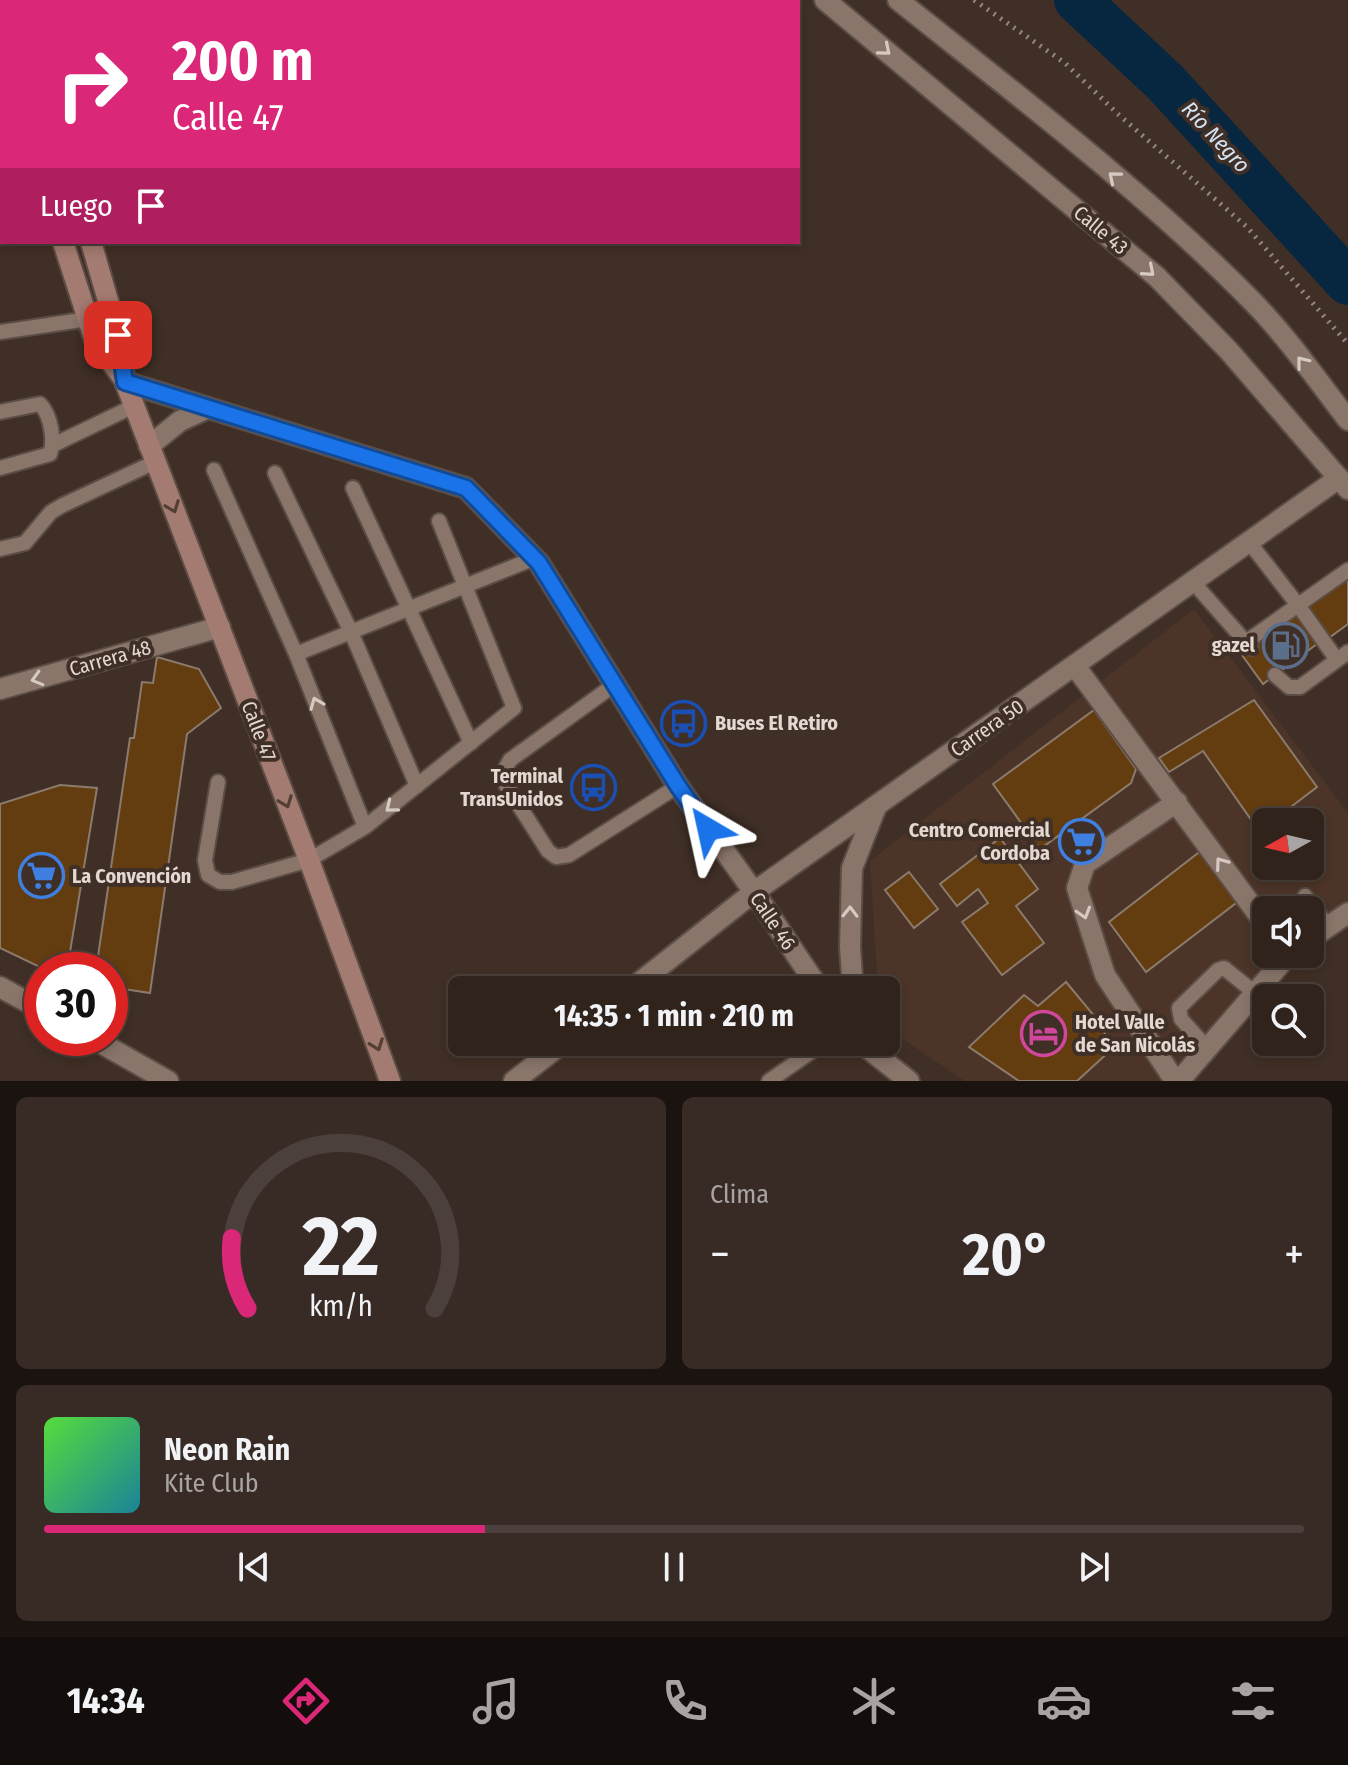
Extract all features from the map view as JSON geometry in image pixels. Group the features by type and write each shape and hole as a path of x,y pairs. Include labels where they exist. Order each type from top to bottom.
{"main road":[{"name":"Calle 47","path":"64,244 95,341 125,382"},
{"name":"Calle 47","path":"92,244 118,335 125,382 309,860 390,1081"}],"street":[{"name":"Calle 43","path":"825,0 1157,277 1345,479"},
{"path":"898,0 1017,95 1175,229 1255,304 1348,420"},
{"name":"Calle 46","path":"125,382 466,488 535,558 678,786 811,976"},
{"path":"152,454 180,421 208,408"},
{"name":"Carrera 50","path":"648,976 754,892 1249,542 1345,479"},
{"name":"Carrera 48","path":"0,689 220,627"},
{"path":"1075,666 1252,906"},
{"path":"1177,802 1085,864 1077,888 1105,975 1177,1081 1252,997"},
{"path":"852,976 852,868 876,807"},
{"path":"1324,929 1348,913"},
{"path":"1263,984 1276,968"},
{"path":"0,987 24,1000"},
{"path":"124,1056 168,1081"},
{"path":"514,1081 546,1056"},
{"path":"879,1056 909,1081"}],"lane":[{"path":"0,332 88,319"},
{"path":"0,412 40,404 46,410 53,445 50,454 41,458 0,468"},
{"path":"53,445 134,406"},
{"path":"0,549 25,543 51,512 152,454"},
{"path":"214,470 296,654 365,827"},
{"path":"275,473 351,632 417,786"},
{"path":"353,488 471,743"},
{"path":"218,782 205,860 208,875 220,882 232,882 309,860 365,827 514,708 439,521"},
{"path":"1249,542 1343,656 1300,687 1289,687 1275,675"},
{"path":"296,654 535,558"},
{"path":"1193,582 1249,645 1348,570"},
{"path":"614,685 510,760 504,771 506,785 548,851 556,857 569,855 678,786"},
{"path":"1324,921 1328,926"},
{"path":"1208,1049 1181,1019 1179,1008 1218,970 1224,968 1252,991"},
{"path":"769,1081 805,1056"}],"path":[{"path":"974,0 1065,63 1119,115 1247,227 1348,344"}],"shaded area":[{"name":"Centro Comercial Cordoba","path":"1194,609 1348,813 1348,907 1324,932 1324,896 1252,896 1252,968 1288,968 1272,984 1252,984 1252,1005 1177,1081 965,1081 900,1037 900,976 877,976 870,861"}],"building":[{"path":"1348,577 1348,624 1326,640 1304,610"},
{"name":"gazel","path":"1300,613 1321,641 1263,684 1242,655"},
{"path":"157,657 199,669 221,708 187,734 150,993 128,990 128,952 99,952 130,738 134,738 142,682 153,683"},
{"path":"1254,700 1317,787 1289,808 1252,808 1252,821 1203,751 1169,772 1159,758"},
{"path":"1094,710 1136,769 1131,783 1040,849 993,784"},
{"name":"La Convención","path":"60,785 97,788 70,952 24,952 24,959 0,948 0,804"},
{"path":"1000,838 1038,889 1016,906 1044,943 1002,975 962,922 988,903 978,889 957,906 940,884"},
{"path":"1202,850 1240,900 1146,972 1109,922"},
{"path":"909,872 938,909 914,928 885,890"},
{"name":"Hotel Valle de San Nicolás","path":"1066,982 1096,1018 1113,1048 1077,1081 1019,1081 969,1047 1024,995 1038,1006"}],"waterway":[{"name":"Río Negro","path":"1077,0 1165,82 1348,282"}],"place":[{"name":"gazel","path":"1286,645"},
{"name":"Buses El Retiro","path":"684,723"},
{"name":"Terminal TransUnidos","path":"594,788"},
{"name":"Centro Comercial Cordoba","path":"1081,842"},
{"name":"La Convención","path":"41,876"},
{"name":"Hotel Valle de San Nicolás","path":"1044,1033"}],"route":[{"path":"118,335 125,382 466,488 539,563 708,829"}]}
